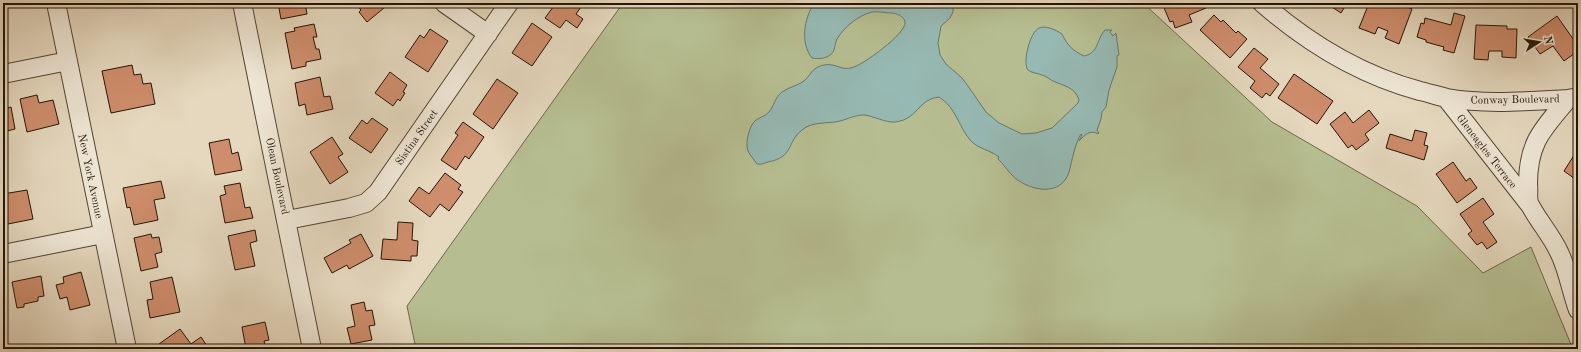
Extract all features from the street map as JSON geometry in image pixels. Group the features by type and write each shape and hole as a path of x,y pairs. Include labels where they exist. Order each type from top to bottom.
{"street":[{"name":"New York Avenue","path":"56,3 127,349"},
{"name":"Olean Boulevard","path":"242,3 312,349"},
{"path":"444,3 488,34"},
{"name":"Sistina Street","path":"287,220 349,208 366,203 378,192 510,3"},
{"name":"Conway Boulevard","path":"1262,3 1301,36 1344,62 1385,80 1446,98 1505,102 1573,98"},
{"path":"3,74 68,61"},
{"name":"Gleneagles Terrace","path":"1446,98 1546,228 1560,252 1578,310"},
{"name":"Gleneagles Terrace","path":"1529,204 1528,173 1530,158 1535,143 1542,131 1573,98"},
{"path":"3,254 103,234"}],"green space":[{"path":"623,3 1143,3 1272,122 1417,206 1483,273 1531,247 1572,347 1578,345 1578,349 416,349 407,306"}],"water":[{"path":"814,3 953,3 953,12 950,18 941,26 938,43 940,55 946,64 962,78 986,112 999,123 1022,134 1036,133 1052,128 1078,103 1079,100 1075,92 1069,88 1043,75 1028,70 1026,66 1026,55 1030,41 1036,31 1039,28 1045,27 1057,31 1062,34 1071,47 1084,56 1095,49 1105,30 1112,30 1110,32 1113,36 1116,33 1119,55 1117,56 1117,67 1109,90 1106,107 1102,112 1097,130 1099,133 1090,132 1079,141 1082,135 1081,134 1075,147 1069,172 1065,180 1053,188 1045,189 1029,186 1015,178 998,159 999,157 977,146 971,141 949,106 939,97 927,101 909,117 896,122 864,115 855,116 836,122 811,125 806,127 797,135 789,149 782,157 762,164 757,164 747,148 747,139 751,126 756,120 769,112 780,94 804,81 816,68 827,65 843,68 857,66 892,41 904,27 905,22 900,15 872,12 852,22 844,30 837,39 834,50 830,55 817,59 812,58 806,45 805,31 808,16"}],"building":[{"path":"278,3 305,3 307,14 281,19"},
{"path":"355,3 390,3 367,22 359,12 361,10"},
{"path":"556,3 578,3 577,5 581,7 576,14 583,19 577,28 566,20 560,28 545,18"},
{"path":"1162,3 1204,3 1206,8 1189,15 1192,22 1175,28 1173,21 1170,22"},
{"path":"1326,3 1347,3 1341,13"},
{"path":"1369,3 1398,3 1412,9 1399,44 1385,38 1388,31 1378,27 1375,34 1359,28"},
{"path":"1454,13 1465,16 1454,53 1443,50 1444,47 1426,42 1426,40 1417,37 1421,23 1424,24 1425,18 1451,25"},
{"path":"1214,15 1221,22 1223,20 1236,33 1238,31 1247,39 1230,58 1200,30"},
{"path":"1557,16 1578,46 1578,51 1564,61 1553,46 1540,54 1528,37"},
{"path":"532,23 552,37 532,66 512,53"},
{"path":"314,24 317,37 313,37 316,49 319,49 321,59 306,62 306,66 292,69 285,33 295,31 294,28"},
{"path":"1476,25 1507,26 1507,29 1517,29 1516,58 1502,57 1502,51 1489,51 1488,60 1474,59"},
{"path":"430,29 448,41 428,72 405,57 420,35 424,38"},
{"path":"1254,48 1268,59 1260,68 1279,84 1270,96 1266,93 1262,98 1250,88 1255,81 1238,67"},
{"path":"132,65 134,75 141,74 143,84 151,83 155,104 111,113 102,71"},
{"path":"390,72 407,85 403,92 405,93 400,101 398,99 393,106 375,93"},
{"path":"1294,74 1333,101 1317,124 1278,98"},
{"path":"320,77 324,97 330,96 333,109 307,115 305,104 299,106 295,83"},
{"path":"497,79 518,93 493,129 473,114"},
{"path":"37,95 39,103 53,100 59,124 27,132 20,99"},
{"path":"11,107 15,129 3,132 3,109"},
{"path":"1369,110 1379,123 1365,134 1369,140 1356,150 1352,145 1348,148 1330,124 1345,112 1353,123"},
{"path":"372,118 388,129 371,153 349,138 362,120 367,124"},
{"path":"463,122 484,137 469,159 465,156 456,170 441,160 458,135 455,133"},
{"path":"1415,130 1427,133 1424,145 1428,146 1424,160 1386,148 1390,134 1412,141"},
{"path":"332,137 343,154 338,157 348,172 330,184 310,152"},
{"path":"229,139 232,154 238,152 242,170 215,175 209,143"},
{"path":"1578,149 1578,181 1564,171"},
{"path":"1453,162 1466,181 1470,178 1477,188 1457,203 1436,174"},
{"path":"445,173 461,185 458,189 463,192 449,211 440,204 430,217 409,201 419,187 429,194"},
{"path":"161,181 165,198 154,200 158,220 134,225 130,207 127,208 123,188"},
{"path":"240,183 245,208 250,207 253,218 225,223 220,196 226,194 224,186"},
{"path":"27,190 33,219 3,225 3,194"},
{"path":"1483,198 1494,214 1483,222 1497,242 1487,249 1482,242 1477,245 1468,234 1472,231 1460,214"},
{"path":"398,222 413,223 412,240 418,241 417,256 411,256 411,261 381,259 383,239 397,240"},
{"path":"255,230 257,241 250,243 255,266 235,270 228,236"},
{"path":"151,234 152,238 159,237 162,252 155,254 158,267 141,271 134,238"},
{"path":"361,234 373,256 349,269 347,265 332,273 324,258 351,243 349,240"},
{"path":"81,272 90,305 70,310 67,297 60,299 56,285 64,283 63,277"},
{"path":"41,276 44,296 38,297 38,301 24,304 24,307 17,308 12,282"},
{"path":"172,277 180,312 150,318 147,300 153,299 150,282"},
{"path":"364,302 366,311 372,310 375,325 369,326 372,340 351,344 347,328 355,326 351,305"},
{"path":"265,322 269,340 264,341 266,348 268,347 268,349 246,349 242,327"},
{"path":"180,329 191,344 201,337 209,349 163,349 159,344"}]}
